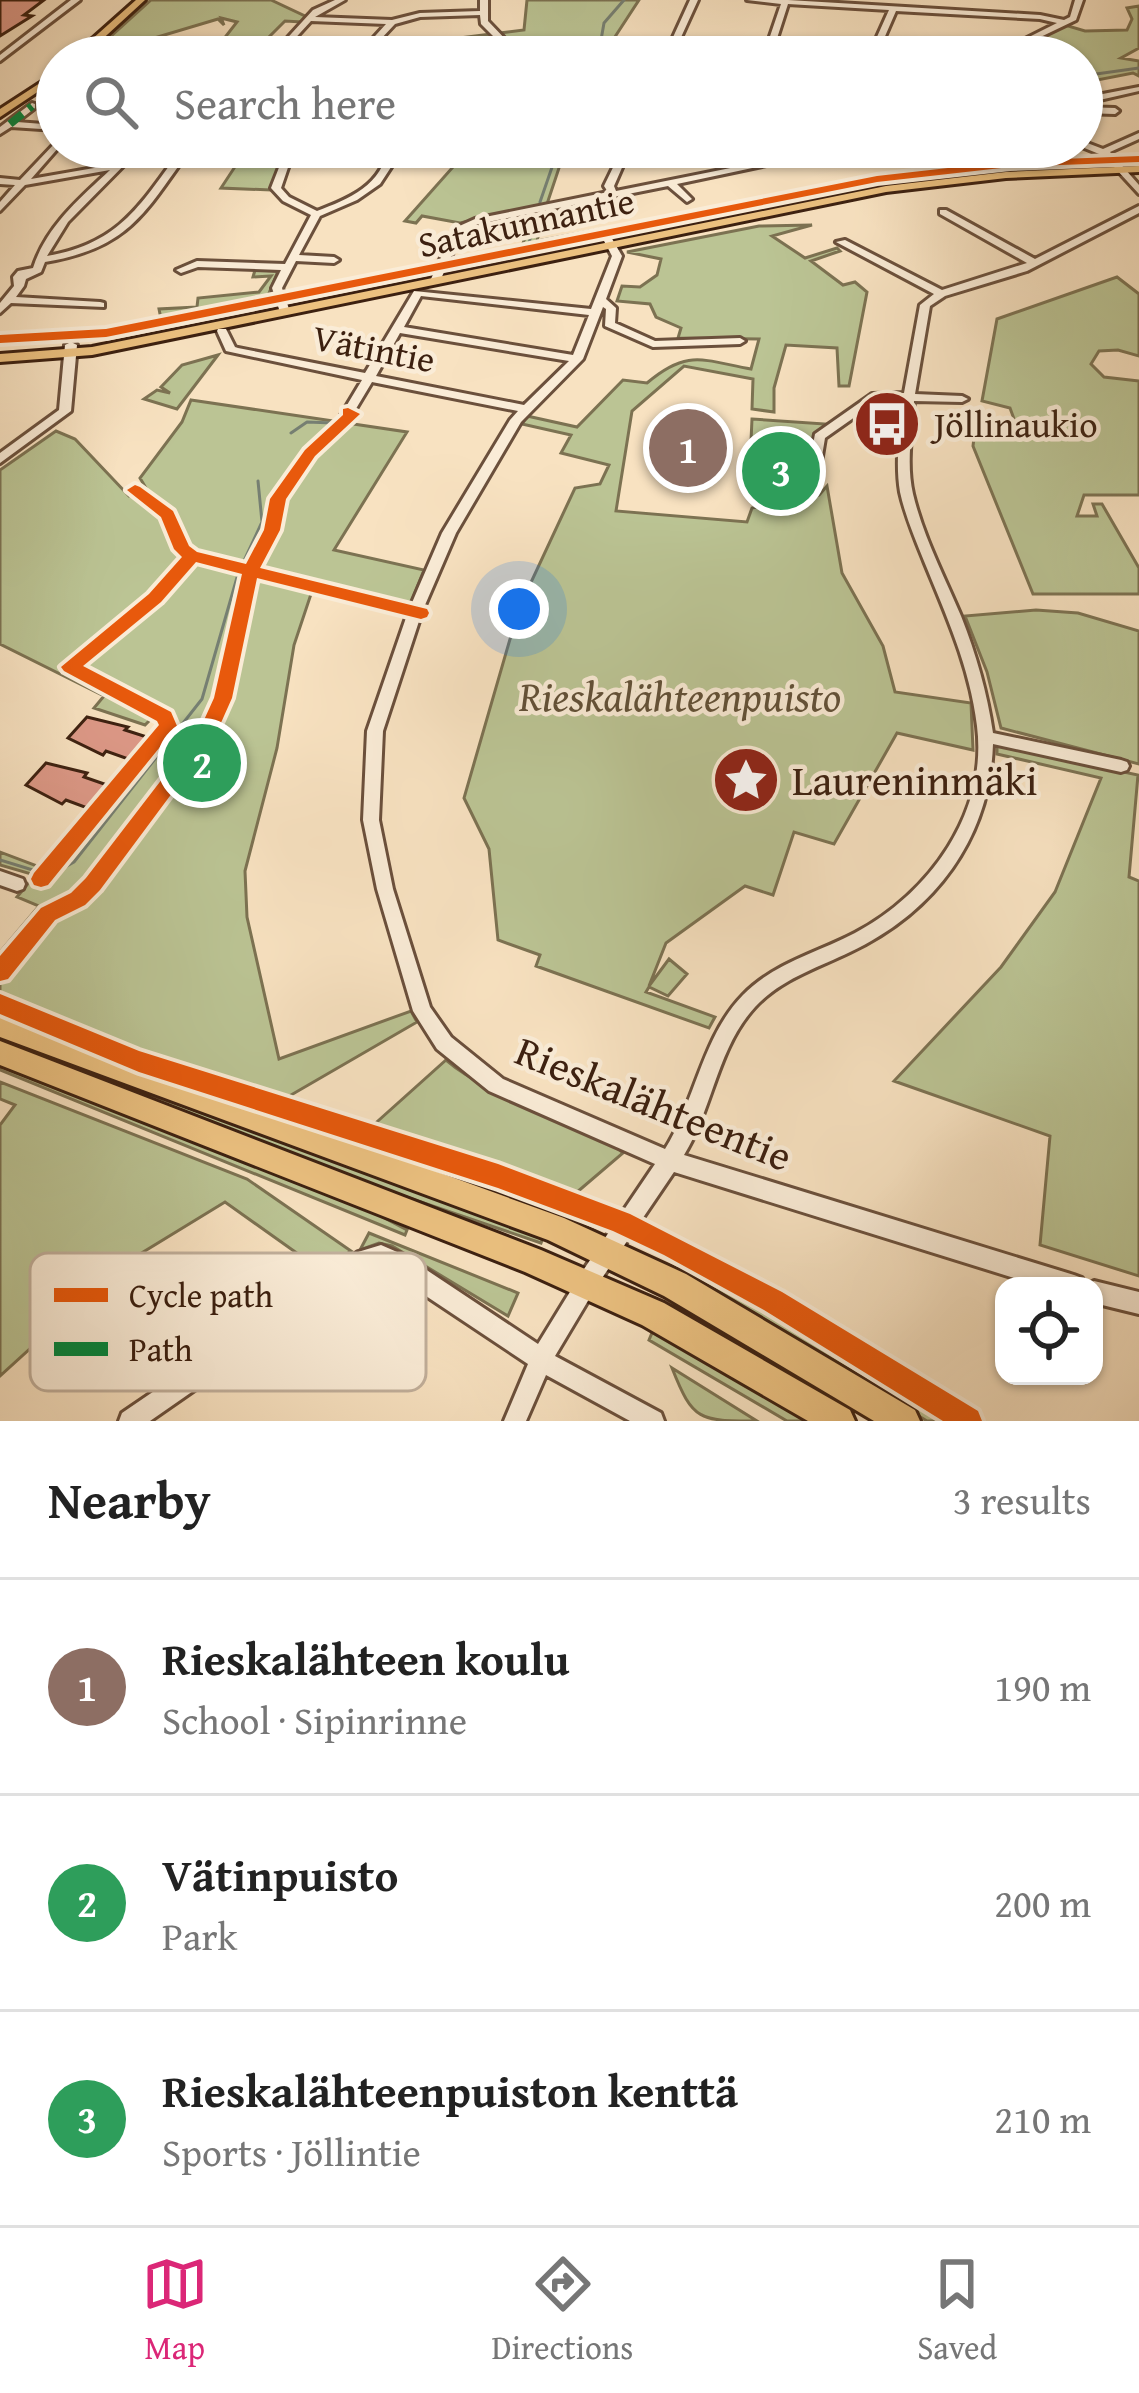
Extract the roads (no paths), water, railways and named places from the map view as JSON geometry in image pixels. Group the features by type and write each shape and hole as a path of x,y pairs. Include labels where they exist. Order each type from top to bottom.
{"highway":[{"path":"0,1025 62,1052 496,1205 609,1254 741,1322 904,1421"},
{"path":"0,1053 653,1314 839,1421"}],"main road":[{"path":"98,36 138,0"},
{"path":"2,120 36,90"},
{"name":"Satakunnantie","path":"1103,168 1139,166"},
{"name":"Satakunnantie","path":"0,358 70,350 284,308 896,181 1102,168"},
{"name":"Satakunnantie","path":"0,348 70,350"}],"street":[{"path":"0,59 76,0"},
{"path":"294,36 340,0"},
{"path":"484,0 486,25 498,36"},
{"path":"678,36 694,0"},
{"path":"752,0 1065,22"},
{"path":"1036,36 1077,15 1079,0"},
{"path":"773,36 784,2"},
{"path":"881,36 892,8"},
{"path":"310,19 392,22 419,15 482,13"},
{"path":"379,36 392,22"},
{"path":"1103,96 1139,89"},
{"path":"2,120 32,106"},
{"path":"1103,111 1115,111"},
{"path":"2,120 36,125"},
{"path":"1139,136 1104,152 1139,191"},
{"path":"0,208 36,168"},
{"path":"0,181 23,183 107,168"},
{"path":"17,279 34,273 51,241 116,168"},
{"path":"38,263 81,254 116,238 171,168"},
{"path":"283,168 276,188 286,200 316,214"},
{"path":"284,308 277,292 316,214 374,184 387,168"},
{"path":"613,193 609,185 617,168"},
{"path":"436,277 458,230 475,222 726,168"},
{"path":"669,182 687,200"},
{"path":"943,212 1035,263"},
{"path":"515,1421 543,1360 686,1133 722,1037 745,1005 775,978 884,925 935,880 961,842 977,805 987,737 979,684 907,494 904,465 924,309 940,294 1035,263 1136,214"},
{"name":"Rieskalähteentie","path":"610,242 617,256 577,359 526,409 468,496 415,612 375,731 371,820 422,1011 444,1043 496,1085 668,1160 1045,1277"},
{"path":"841,242 940,294"},
{"path":"181,270 197,263 334,260"},
{"path":"0,267 19,286 4,305"},
{"path":"346,415 418,293 610,308 609,324 653,344 740,340"},
{"path":"4,305 100,305"},
{"path":"396,329 577,359"},
{"name":"Vätintie","path":"222,331 230,350 526,409"},
{"path":"0,459 60,418 67,405 70,350"},
{"path":"811,486 817,441 881,395 962,399"},
{"path":"987,737 1120,766"},
{"path":"426,1285 543,1360 653,1421"},
{"path":"1103,1294 1139,1303"},
{"path":"130,1421 174,1391"}],"waterway":[{"path":"602,36 604,23 624,0"},
{"path":"1103,73 1139,68"},
{"path":"540,202 552,168"},
{"path":"529,243 537,212"},
{"path":"291,433 307,422 333,423"},
{"path":"243,563 262,522 258,481"},
{"path":"53,874 74,862 202,699 238,574"},
{"path":"0,860 36,871"}],"place":[{"name":"Jöllinaukio","path":"887,424"},
{"name":"Rieskalähteen koulu","path":"688,448"},
{"name":"Rieskalähteenpuiston kenttä","path":"781,471"},
{"name":"Vätinpuisto","path":"202,763"},
{"name":"Laureninmäki","path":"746,780"}],"park label":[{"name":"Rieskalähteenpuisto","path":"680,696"}]}
